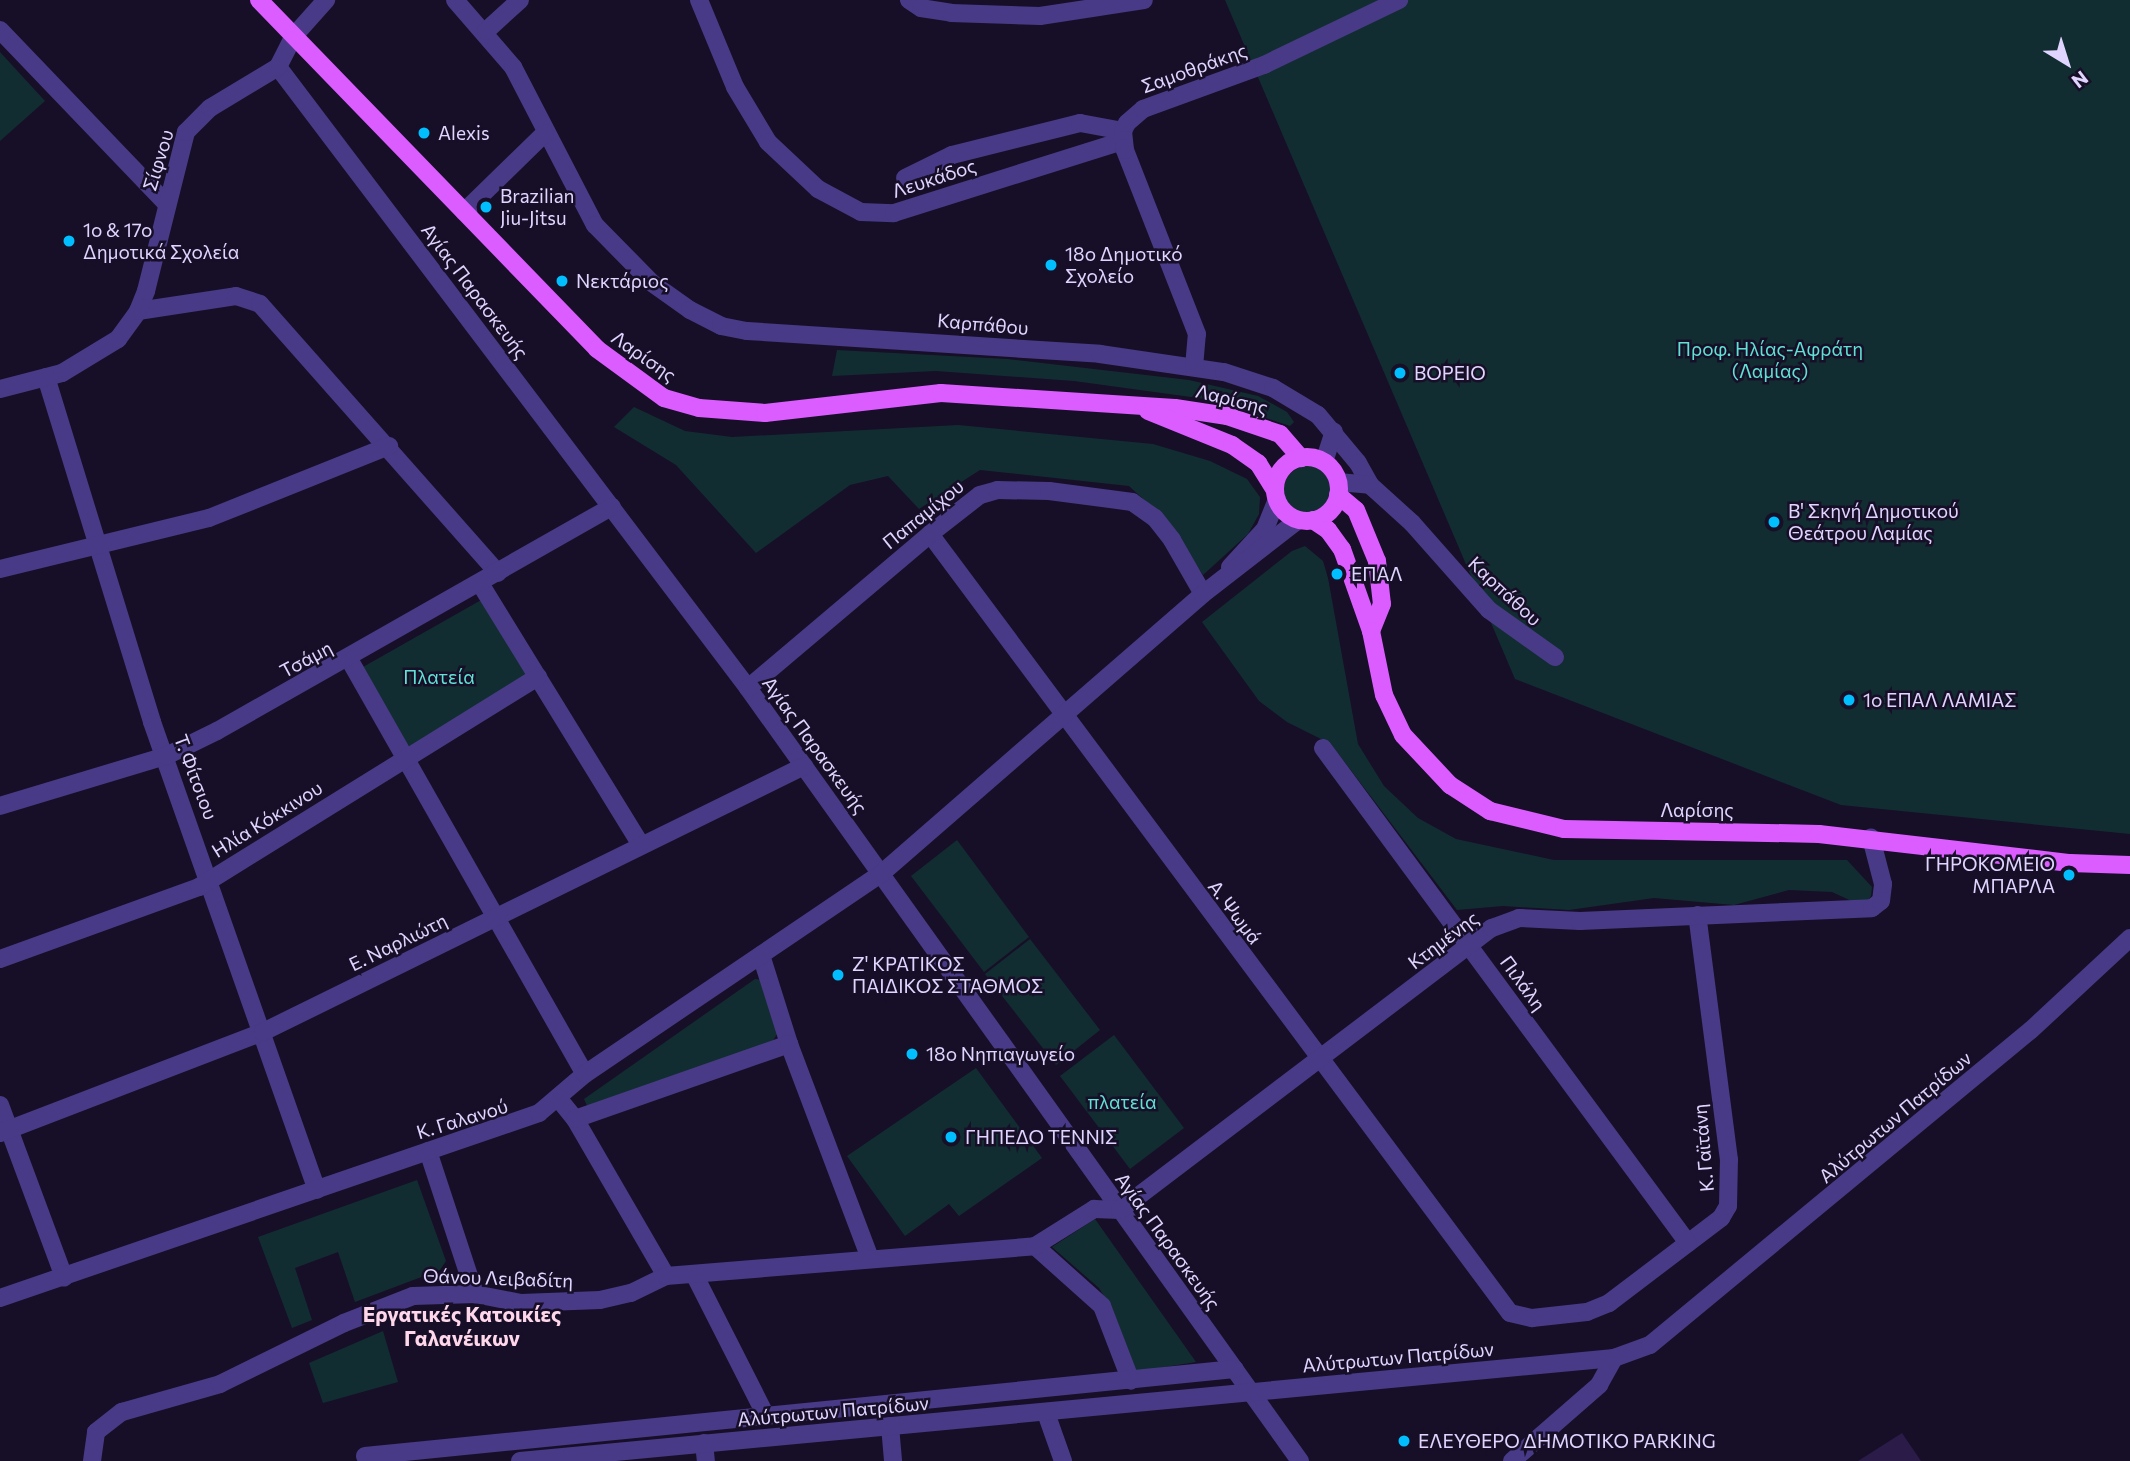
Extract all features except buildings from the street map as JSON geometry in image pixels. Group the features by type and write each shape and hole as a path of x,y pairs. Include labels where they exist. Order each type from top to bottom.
{"main road":[{"name":"Λαρίσης","path":"259,0 597,349 660,396 682,405 778,412 973,393 1203,411 1236,418 1280,434 1301,458"},
{"name":"Λαρίσης","path":"1141,408 1232,445 1258,463 1276,495"},
{"path":"1301,458 1324,462 1338,489 1330,512 1306,520 1285,512 1276,495 1282,469 1301,458"},
{"name":"Λαρίσης","path":"1338,489 1356,510 1377,561 1382,604 1371,631"},
{"name":"Λαρίσης","path":"1306,520 1328,530 1342,549 1371,631 1384,695 1403,735 1450,785 1490,811 1563,829 1767,831 1871,838 2070,863 2130,865"}],"street":[{"path":"278,67 293,37 326,0"},
{"name":"Καρπάθου","path":"455,0 486,31 513,67 589,217 652,284 721,326 765,333 1100,354 1194,366 1240,376 1282,392 1318,415 1334,432 1370,485 1412,523 1489,610 1555,657"},
{"path":"486,31 520,0"},
{"name":"Λευκάδος","path":"699,0 735,88 768,142 818,189 861,212 899,212 1123,136"},
{"path":"909,0 951,13 1040,16 1144,0"},
{"name":"Σαμοθράκης","path":"1123,136 1143,109 1264,65 1399,0"},
{"path":"0,30 166,203"},
{"name":"Σίφνου","path":"0,389 46,377 109,347 138,312 151,276 181,144 193,123 278,67"},
{"name":"Αγίας Παρασκευής","path":"278,67 748,688 1300,1461"},
{"name":"Λευκάδος","path":"905,178 952,155 1080,123 1123,136"},
{"path":"464,212 545,134"},
{"path":"1123,136 1197,334 1194,366"},
{"path":"138,312 236,296 252,299 275,316 498,573"},
{"name":"Τ. Φίτσιου","path":"46,377 96,544 166,756 317,1189"},
{"path":"1324,462 1334,432"},
{"path":"0,569 209,518 389,446"},
{"path":"1338,489 1370,485"},
{"name":"Παπαμίχου","path":"748,688 930,534 980,495 997,491 1121,499 1155,518 1203,594"},
{"path":"1226,575 1233,561 1265,529 1276,495"},
{"name":"Τσάμη","path":"0,806 166,756 349,659 612,507"},
{"path":"1226,575 1306,520"},
{"name":"Α. Ψωμά","path":"930,534 1062,715 1510,1313"},
{"name":"Κ. Γαλανού","path":"0,1298 428,1151 518,1124 558,1098 585,1074 882,873 1226,575"},
{"path":"481,585 640,844"},
{"path":"349,659 499,915 585,1074"},
{"name":"Ηλία Κόκκινου","path":"0,959 210,880 405,755 538,677"},
{"name":"Πιλάλη","path":"1323,748 1689,1243"},
{"name":"Ε. Ναρλιώτη","path":"4,1132 263,1032 640,844 804,766"},
{"name":"Κτημένης","path":"1120,1210 1492,928 1519,918 1872,908 1881,901 1883,884 1871,838"},
{"name":"Κ. Γαϊτάνη","path":"1510,1313 1532,1318 1598,1307 1721,1219 1731,1188 1697,915"},
{"name":"Αλύτρωτων Πατρίδων","path":"520,1461 705,1452 890,1426 1614,1358 1661,1337 2020,1040 2128,937"},
{"path":"761,955 789,1044 870,1258"},
{"path":"575,1119 789,1044"},
{"path":"558,1098 575,1119 666,1276"},
{"path":"0,1105 4,1132 64,1277"},
{"path":"428,1151 475,1294"},
{"name":"Θάνου Λειβαδίτη","path":"92,1461 96,1432 122,1412 220,1384 387,1304 413,1296 475,1294 522,1303 600,1300 631,1293 666,1276 695,1276 870,1258 1035,1246 1094,1209 1120,1210"},
{"path":"1035,1246 1102,1306 1131,1381"},
{"path":"695,1276 766,1416"},
{"path":"1512,1461 1599,1385 1614,1358"},
{"path":"365,1456 1236,1369"},
{"path":"1046,1413 1063,1461"},
{"path":"890,1426 893,1461"}],"green space":[{"name":"Προφ. Ηλίας-Αφράτη (Λαμίας)","path":"1225,0 2130,0 2130,834 1841,805 1515,679"},
{"path":"0,52 45,101 0,141"},
{"path":"837,350 1007,359 1189,380 1258,396 1287,412 1294,422 1290,426 1213,400 1074,381 936,371 832,376"},
{"path":"634,407 685,431 732,437 958,425 1153,444 1210,461 1247,479 1260,497 1259,514 1248,534 1203,575 1170,524 1129,486 980,470 919,509 888,476 850,485 756,553 676,465 614,427"},
{"path":"1308,466 1325,473 1332,490 1325,507 1308,514 1291,507 1284,490 1291,473"},
{"path":"1305,546 1323,561 1328,578 1358,744 1384,786 1418,818 1456,839 1554,860 1847,860 1872,887 1871,896 1866,903 1858,904 1832,892 1789,890 1734,905 1654,898 1569,910 1503,906 1457,910 1331,744 1287,722 1259,701 1202,622 1292,551"},
{"name":"Πλατεία","path":"483,599 528,678 409,747 363,667"},
{"path":"957,840 1029,937 984,972 911,876"},
{"path":"1030,939 1100,1030 1056,1065 985,974"},
{"path":"755,979 763,980 780,1029 771,1044 588,1108 584,1099"},
{"name":"πλατεία","path":"1114,1035 1184,1128 1130,1169 1060,1076"},
{"name":"ΓΗΠΕΔΟ ΤΕΝΝΙΣ","path":"976,1068 1042,1158 959,1216 949,1204 905,1236 847,1156"},
{"path":"417,1180 446,1261 440,1270 355,1302 338,1252 295,1268 312,1320 292,1328 258,1237"},
{"path":"1095,1219 1196,1362 1134,1372 1113,1311 1099,1288 1052,1247"},
{"path":"383,1331 398,1382 323,1403 309,1363"}],"place":[{"name":"Alexis","path":"424,133"},
{"name":"Brazilian Jiu-Jitsu","path":"486,207"},
{"name":"1ο & 17ο Δημοτικά Σχολεία","path":"69,241"},
{"name":"18ο Δημοτικό Σχολείο","path":"1051,265"},
{"name":"Νεκτάριος","path":"562,281"},
{"name":"ΒΟΡΕΙΟ","path":"1400,373"},
{"name":"Β' Σκηνή Δημοτικού Θεάτρου Λαμίας","path":"1774,522"},
{"name":"ΕΠΑΛ","path":"1337,574"},
{"name":"1ο ΕΠΑΛ ΛΑΜΙΑΣ","path":"1849,700"},
{"name":"ΓΗΡΟΚΟΜΕΙΟ ΜΠΑΡΛΑ","path":"2069,875"},
{"name":"Ζ' ΚΡΑΤΙΚΟΣ ΠΑΙΔΙΚΟΣ ΣΤΑΘΜΟΣ","path":"838,975"},
{"name":"18ο Νηπιαγωγείο","path":"912,1054"},
{"name":"ΓΗΠΕΔΟ ΤΕΝΝΙΣ","path":"951,1137"},
{"name":"ΕΛΕΥΘΕΡΟ ΔΗΜΟΤΙΚΟ PARKING","path":"1404,1441"}],"district":[{"name":"Εργατικές Κατοικίες Γαλανέικων","path":"462,1326"}]}
